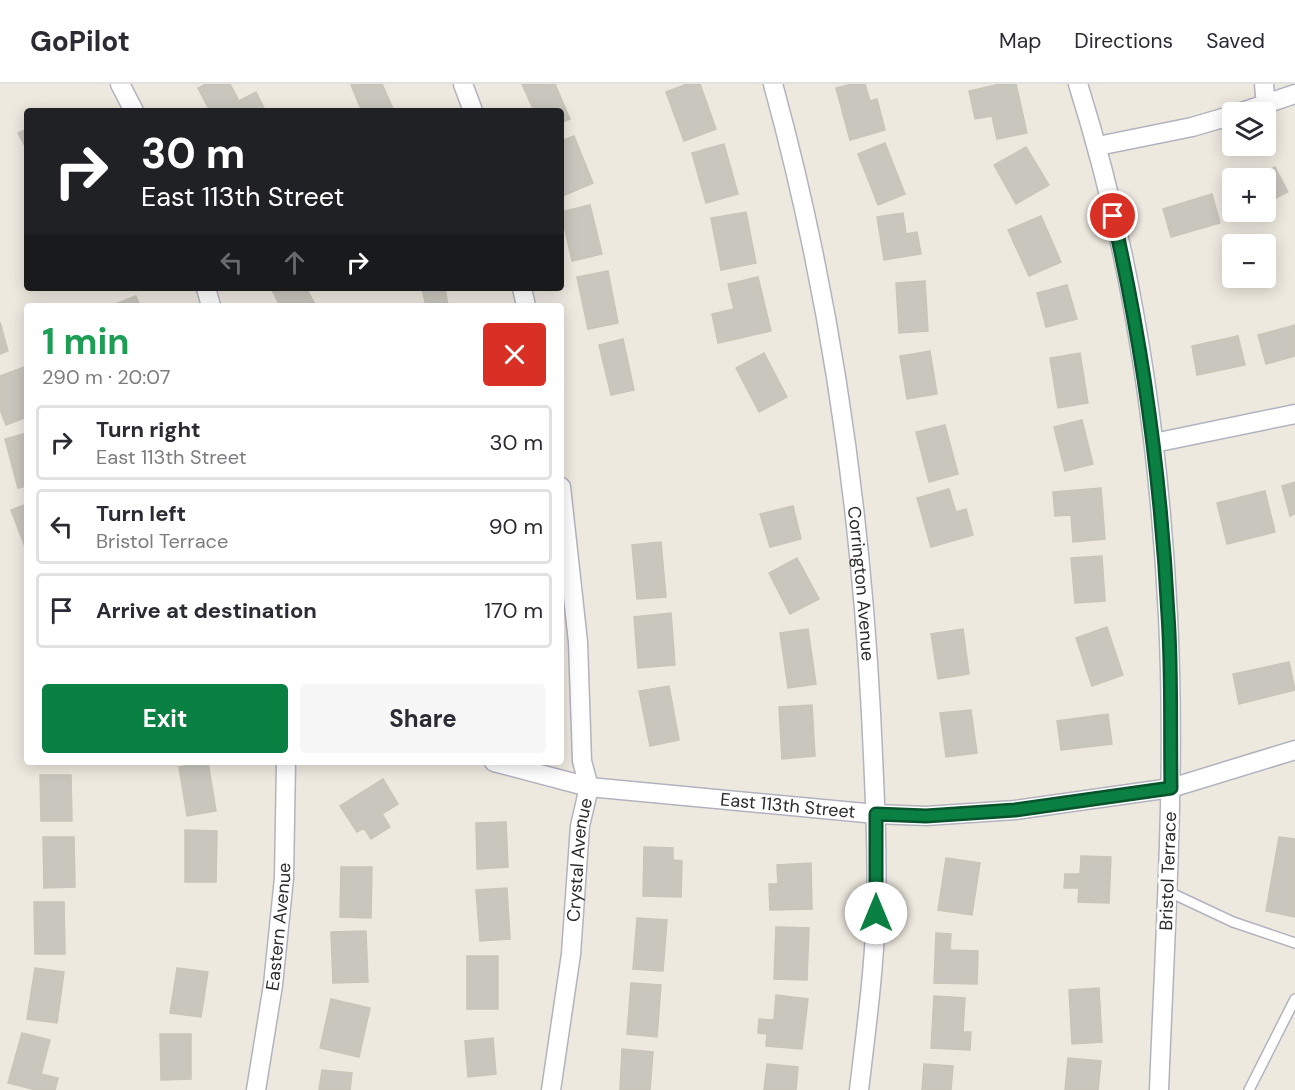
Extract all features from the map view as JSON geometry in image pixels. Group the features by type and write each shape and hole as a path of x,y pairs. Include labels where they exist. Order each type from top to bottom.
{"street":[{"path":"120,84 132,108"},
{"path":"464,84 471,108"},
{"name":"Corrington Avenue","path":"773,84 792,153 825,311 850,477 867,644 876,814 876,913 859,1090"},
{"name":"Bristol Terrace","path":"1078,84 1098,147 1128,285 1154,443 1168,616 1171,788 1159,1090"},
{"path":"1264,84 1266,102"},
{"path":"1274,102 1295,94"},
{"path":"1098,147 1222,118"},
{"path":"1154,443 1295,414"},
{"name":"Crystal Avenue","path":"551,1090 571,954 580,826 589,787 582,761 578,642 564,514"},
{"name":"East 113th Street","path":"505,765 589,787 876,814 926,816 1015,810 1171,788 1295,750"},
{"name":"Eastern Avenue","path":"255,1090 273,985 283,890 286,765"}],"lane":[{"path":"1167,891 1233,922 1295,943"},
{"path":"1249,1090 1295,999"}],"building":[{"path":"206,84 230,84 239,101 256,92 264,108 208,108 198,88"},
{"path":"382,84 393,108 361,108 351,85"},
{"path":"522,84 555,84 570,119 564,122 564,108 533,108"},
{"path":"687,84 700,84 716,129 684,141 666,92"},
{"path":"865,84 870,101 877,99 885,130 850,140 836,88"},
{"path":"1000,84 1016,84 1027,133 997,139 992,116 975,119 969,91"},
{"path":"24,130 24,144 18,133"},
{"path":"574,136 593,183 564,196 564,140"},
{"path":"885,143 905,194 878,205 858,154"},
{"path":"724,144 738,194 706,203 692,153"},
{"path":"1026,147 1049,185 1016,204 994,165"},
{"path":"1276,169 1288,192 1276,198"},
{"path":"1212,194 1220,223 1171,237 1163,209"},
{"path":"590,205 602,254 572,261 564,225 564,211"},
{"path":"746,212 756,263 721,270 711,218"},
{"path":"903,213 906,234 917,232 921,254 884,260 877,217"},
{"path":"1041,216 1061,262 1029,276 1008,230"},
{"path":"608,271 618,323 588,329 577,277"},
{"path":"758,277 771,331 718,343 712,314 734,309 728,284"},
{"path":"925,281 928,331 899,333 896,283"},
{"path":"1067,285 1077,319 1046,327 1037,293"},
{"path":"272,291 308,291 314,303 278,303"},
{"path":"423,291 446,291 448,303 425,303"},
{"path":"136,296 139,303 118,303"},
{"path":"0,322 8,351 0,354"},
{"path":"1295,325 1295,356 1266,364 1258,335"},
{"path":"1238,336 1245,365 1197,375 1192,346"},
{"path":"623,339 634,390 611,395 599,345"},
{"path":"930,351 937,394 907,399 900,356"},
{"path":"764,353 787,397 759,412 736,368"},
{"path":"1080,353 1088,403 1058,408 1050,358"},
{"path":"24,367 24,418 6,425 0,409 0,376"},
{"path":"1082,420 1093,464 1065,471 1054,427"},
{"path":"945,425 958,474 929,482 916,432"},
{"path":"24,434 24,487 18,488 5,439"},
{"path":"1295,482 1295,514 1290,516 1282,486"},
{"path":"1101,488 1105,539 1073,542 1071,515 1055,516 1053,492"},
{"path":"949,489 956,512 966,509 973,535 931,547 917,498"},
{"path":"1265,491 1275,532 1227,544 1217,503"},
{"path":"24,505 24,544 11,510"},
{"path":"793,506 801,539 770,547 760,514"},
{"path":"661,542 666,597 637,599 632,545"},
{"path":"1102,556 1105,601 1075,603 1071,558"},
{"path":"797,558 819,599 790,614 769,573"},
{"path":"671,613 675,665 638,668 634,617"},
{"path":"1107,627 1123,675 1092,686 1076,638"},
{"path":"808,629 816,684 788,688 780,633"},
{"path":"963,629 969,674 938,679 931,634"},
{"path":"1289,662 1295,690 1239,704 1233,674"},
{"path":"669,686 679,740 650,746 639,691"},
{"path":"812,705 815,756 782,759 779,707"},
{"path":"971,710 977,753 946,757 940,713"},
{"path":"1108,714 1112,744 1061,750 1057,721"},
{"path":"208,765 216,811 187,816 179,767"},
{"path":"40,775 71,775 72,821 41,821"},
{"path":"383,779 398,804 382,814 390,827 371,839 364,828 357,832 340,806"},
{"path":"506,822 508,867 477,869 476,823"},
{"path":"185,830 217,831 216,882 185,882"},
{"path":"43,837 74,837 75,887 44,888"},
{"path":"1279,837 1295,839 1295,917 1266,911"},
{"path":"644,847 673,848 673,860 682,861 681,897 643,896"},
{"path":"1081,856 1111,857 1109,903 1078,902 1079,888 1064,888 1065,874 1080,874"},
{"path":"946,858 980,863 972,915 938,910"},
{"path":"811,863 812,909 770,910 769,884 778,884 777,865"},
{"path":"341,867 372,867 371,918 340,917"},
{"path":"507,888 510,939 480,941 476,890"},
{"path":"34,902 64,902 65,954 35,954"},
{"path":"637,918 667,920 663,971 633,969"},
{"path":"776,927 809,928 807,980 774,979"},
{"path":"366,931 368,982 333,983 331,932"},
{"path":"936,933 951,934 950,950 978,951 977,984 934,983"},
{"path":"467,956 498,956 498,1009 467,1009"},
{"path":"35,968 64,972 57,1023 27,1019"},
{"path":"177,968 208,972 201,1017 170,1013"},
{"path":"631,983 661,985 657,1037 627,1034"},
{"path":"1099,988 1102,1042 1072,1044 1069,990"},
{"path":"776,995 808,999 802,1049 766,1046 767,1034 758,1033 759,1019 774,1020"},
{"path":"934,996 965,998 963,1032 971,1032 970,1050 931,1048"},
{"path":"331,999 370,1008 359,1057 320,1048"},
{"path":"22,1033 50,1040 41,1074 58,1078 55,1090 36,1090 8,1083"},
{"path":"160,1034 191,1034 191,1079 161,1080"},
{"path":"493,1038 496,1074 468,1077 465,1041"},
{"path":"622,1049 653,1052 650,1090 620,1090"},
{"path":"1068,1058 1101,1061 1098,1090 1065,1090"},
{"path":"767,1064 798,1067 796,1090 764,1090"},
{"path":"924,1064 953,1066 951,1090 922,1090"},
{"path":"322,1070 352,1073 350,1090 319,1090"}],"route":[{"path":"876,913 876,814 926,816 1015,810 1171,788 1168,616 1154,443 1128,285 1113,216"}]}
